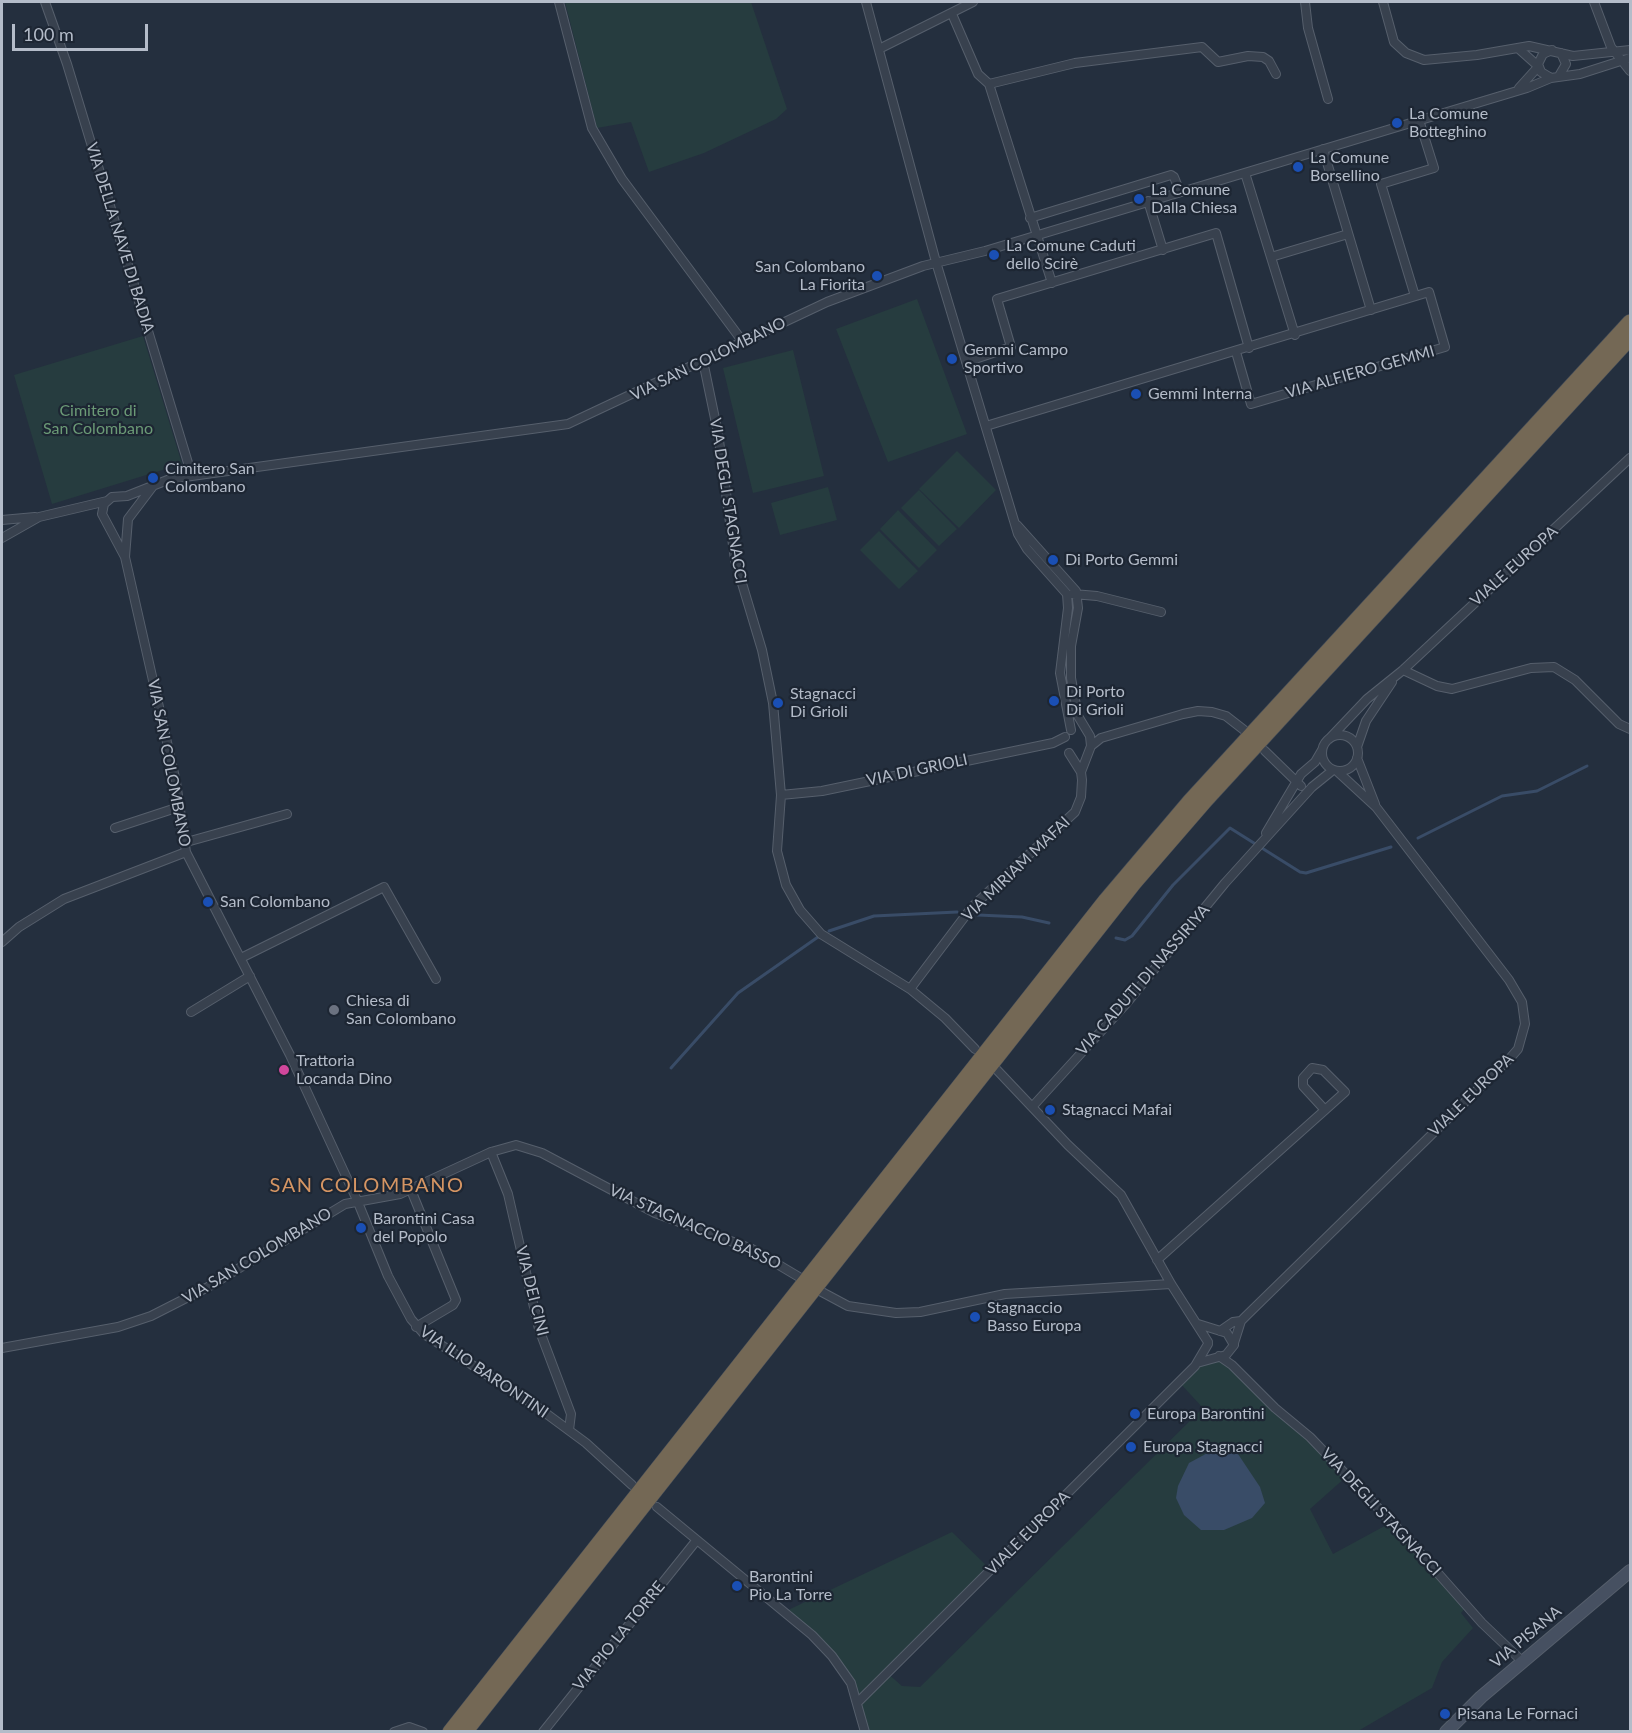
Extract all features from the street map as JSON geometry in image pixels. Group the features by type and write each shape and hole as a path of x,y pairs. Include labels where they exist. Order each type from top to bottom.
{"highway":[{"path":"450,1731 1106,900 1190,801 1630,322"},
{"path":"465,1731 1134,883 1205,801 1630,338"}],"main road":[{"name":"VIA PISANA","path":"1446,1731 1466,1710 1630,1571"}],"street":[{"name":"VIA DELLA NAVE DI BADIA","path":"45,2 67,64 192,476"},
{"path":"559,2 592,128 622,179 743,342"},
{"path":"866,2 936,262 1017,525 1024,545 1066,592 1069,606 1060,673 1068,734 1064,744 1081,772"},
{"path":"879,49 973,2"},
{"path":"1305,2 1308,28 1328,99"},
{"path":"1383,2 1395,42 1415,58 1429,61 1533,46 1578,56 1630,50"},
{"path":"1594,2 1614,51 1627,60 1630,71"},
{"path":"952,14 978,74 989,84 1052,283"},
{"path":"989,84 1075,63 1202,47 1218,62 1263,57 1269,61 1276,74"},
{"path":"1519,49 1538,66 1542,74 1555,77 1566,66 1557,52"},
{"path":"1516,91 1538,66 1543,54 1557,52"},
{"name":"VIA SAN COLOMBANO","path":"39,518 75,507 91,507 170,479 568,424 827,302 936,262 954,260 1516,91 1555,77 1580,74 1627,60"},
{"path":"986,426 1294,335 1415,296 1381,184 1434,168 1419,120"},
{"path":"1323,149 1371,310"},
{"path":"1245,173 1294,335"},
{"path":"1030,218 1171,175 1180,192"},
{"path":"1148,201 1163,250"},
{"path":"966,362 1011,347 997,299 1216,233 1249,348"},
{"path":"1271,257 1348,234"},
{"name":"VIA ALFIERO GEMMI","path":"1236,352 1251,404 1445,347 1429,292 1415,296"},
{"name":"VIA DEGLI STAGNACCI","path":"703,362 718,434 735,560 767,670 782,795 777,825 778,855 786,885 795,903 817,930 831,942 910,989 945,1018 975,1049"},
{"name":"VIALE EUROPA","path":"1329,739 1367,699 1401,672 1630,458"},
{"path":"91,507 105,520 118,525 128,518 153,486"},
{"path":"119,497 127,503 128,518"},
{"path":"105,520 102,510 107,501"},
{"path":"39,518 5,536 3,519 39,518"},
{"name":"VIA SAN COLOMBANO","path":"125,557 128,518"},
{"name":"VIA SAN COLOMBANO","path":"2,1348 118,1327 151,1316 208,1287 338,1208 357,1200 290,1055 184,847 176,782 125,557 105,520"},
{"path":"1017,525 1070,582 1077,595 1071,646 1071,678 1077,711 1087,732 1089,749"},
{"path":"1066,592 1097,596 1161,612"},
{"path":"1401,672 1437,686 1452,689 1531,668 1554,667 1575,680 1620,724 1630,729"},
{"name":"VIALE EUROPA","path":"1357,747 1369,715 1401,672"},
{"path":"1053,743 1079,756 1101,738 1203,710 1226,716 1244,730"},
{"path":"1068,734 1087,732 1101,738"},
{"name":"VIA DI GRIOLI","path":"782,795 822,791 1053,743 1068,734"},
{"path":"1345,736 1357,747 1357,758 1348,770 1335,771 1323,761 1322,750 1329,739 1345,736"},
{"name":"VIA MIRIAM MAFAI","path":"910,989 972,907 1072,815 1082,795 1081,772 1089,749"},
{"name":"VIA CADUTI DI NASSIRIYA","path":"1253,852 1304,771 1315,762 1322,750"},
{"path":"1265,751 1297,782 1311,787"},
{"name":"VIALE EUROPA","path":"1357,758 1376,807"},
{"path":"1280,766 1304,771"},
{"name":"VIALE EUROPA","path":"1233,1346 1241,1321 1511,1057 1522,1039 1525,1014 1518,992 1376,807 1335,771"},
{"name":"VIA CADUTI DI NASSIRIYA","path":"1032,1107 1125,1005 1226,883 1311,787 1335,771"},
{"path":"115,828 179,807"},
{"path":"2,942 19,927 64,898 184,847 287,814"},
{"path":"241,958 384,887 436,979"},
{"path":"191,1012 250,976"},
{"path":"1157,1260 1325,1110 1345,1092 1323,1070 1312,1068 1303,1078 1303,1086 1325,1110"},
{"name":"VIA DEGLI STAGNACCI","path":"997,1070 1121,1195 1171,1284 1198,1324 1210,1351 1235,1367 1269,1403 1310,1437 1405,1536 1482,1623 1523,1662"},
{"name":"VIA STAGNACCIO BASSO","path":"357,1200 389,1197 411,1190 505,1146 527,1147 655,1213 752,1249 799,1277"},
{"name":"VIA DEI CINI","path":"491,1152 508,1194 539,1329 571,1414 569,1430"},
{"path":"411,1190 456,1300 453,1305 416,1327"},
{"name":"VIA ILIO BARONTINI","path":"357,1200 388,1276 416,1327 437,1343 503,1383 569,1430 632,1485"},
{"path":"820,1291 848,1306 897,1313 920,1312 1005,1294 1171,1284"},
{"name":"VIALE EUROPA","path":"1220,1331 1233,1322 1241,1321"},
{"path":"1198,1324 1228,1334 1233,1346 1235,1367"},
{"path":"1208,1343 1211,1335 1220,1331"},
{"name":"VIALE EUROPA","path":"858,1702 1197,1364 1208,1343"},
{"path":"1218,1356 1227,1355 1233,1346"},
{"name":"VIALE EUROPA","path":"1197,1364 1218,1356"},
{"path":"657,1506 818,1642 842,1669 858,1702 865,1731"},
{"name":"VIA PIO LA TORRE","path":"543,1731 696,1541"},
{"path":"394,1731 409,1727 423,1731"}],"green space":[{"path":"565,2 751,2 787,109 776,119 704,153 649,172 631,122 597,128"},
{"path":"917,299 967,434 888,462 836,329"},
{"name":"Cimitero di San Colombano","path":"143,336 182,464 52,504 14,375"},
{"path":"793,350 824,476 753,493 723,368"},
{"path":"957,451 996,490 959,528 919,489"},
{"path":"828,487 837,520 780,535 771,503"},
{"path":"919,490 957,529 939,546 901,508"},
{"path":"898,510 937,550 919,568 880,529"},
{"path":"879,531 918,571 899,589 860,550"},
{"path":"1219,1356 1346,1477 1310,1509 1333,1554 1392,1522 1467,1606 1461,1613 1473,1628 1442,1662 1432,1688 1358,1731 865,1732 841,1669 784,1612 952,1532 991,1570 887,1673 902,1686 920,1687 1203,1408 1179,1382 1197,1364"}],"water":[{"path":"1226,1443 1236,1451 1260,1487 1265,1503 1252,1518 1224,1530 1201,1530 1184,1515 1176,1498 1178,1486 1189,1463"}],"waterway":[{"path":"1418,838 1502,796 1537,791 1587,766"},
{"path":"1116,938 1125,940 1132,936 1173,885 1230,828 1300,872 1306,873 1391,847"},
{"path":"829,931 874,916 957,912"},
{"path":"978,915 1022,917 1049,923"},
{"path":"671,1068 738,993 818,937"}],"place":[{"name":"La Comune Botteghino","path":"1397,123"},
{"name":"La Comune Borsellino","path":"1298,167"},
{"name":"La Comune Dalla Chiesa","path":"1139,199"},
{"name":"La Comune Caduti dello Scirè","path":"994,255"},
{"name":"San Colombano La Fiorita","path":"877,276"},
{"name":"Gemmi Campo Sportivo","path":"952,359"},
{"name":"Gemmi Interna","path":"1136,394"},
{"name":"Cimitero San Colombano","path":"153,478"},
{"name":"Di Porto Gemmi","path":"1053,560"},
{"name":"Di Porto Di Grioli","path":"1054,701"},
{"name":"Stagnacci Di Grioli","path":"778,703"},
{"name":"San Colombano","path":"208,902"},
{"name":"Chiesa di San Colombano","path":"334,1010"},
{"name":"Trattoria Locanda Dino","path":"284,1070"},
{"name":"Stagnacci Mafai","path":"1050,1110"},
{"name":"Barontini Casa del Popolo","path":"361,1228"},
{"name":"Stagnaccio Basso Europa","path":"975,1317"},
{"name":"Europa Barontini","path":"1135,1414"},
{"name":"Europa Stagnacci","path":"1131,1447"},
{"name":"Barontini Pio La Torre","path":"737,1586"},
{"name":"Pisana Le Fornaci","path":"1445,1714"}],"district":[{"name":"SAN COLOMBANO","path":"367,1186"}]}
